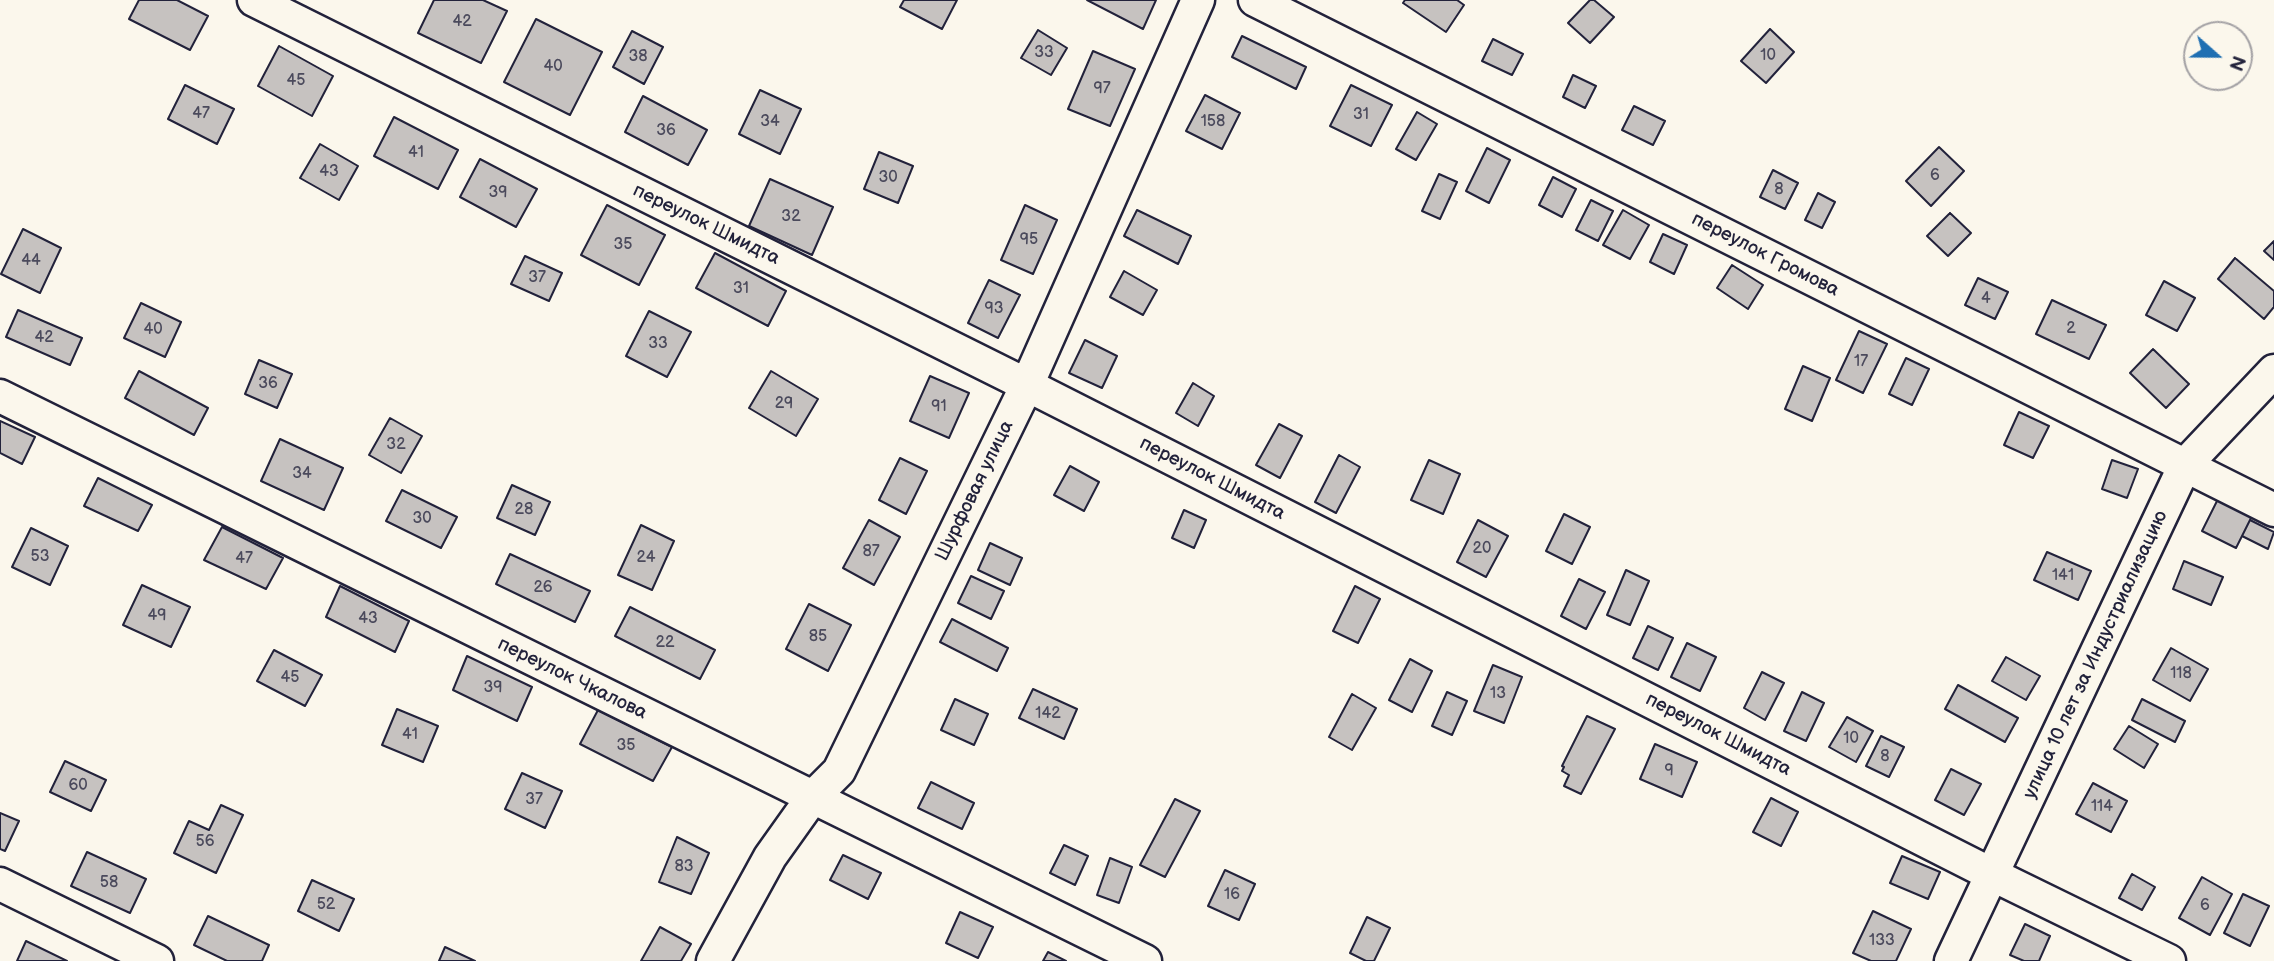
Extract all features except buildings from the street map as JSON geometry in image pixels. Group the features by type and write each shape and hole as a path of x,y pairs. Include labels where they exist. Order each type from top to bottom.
{"street":[{"name":"переулок Шмидта","path":"254,0 1027,385 1993,875 2169,961"},
{"name":"Шурфовая улица","path":"713,961 770,858 812,798 839,771 1027,385 1198,0"},
{"name":"переулок Громова","path":"1255,0 2274,510"},
{"name":"улица 10 лет за Индустриализацию","path":"1951,961 2185,465 2274,371"},
{"name":"переулок Чкалова","path":"0,396 1145,961"},
{"path":"0,884 157,961"}]}
